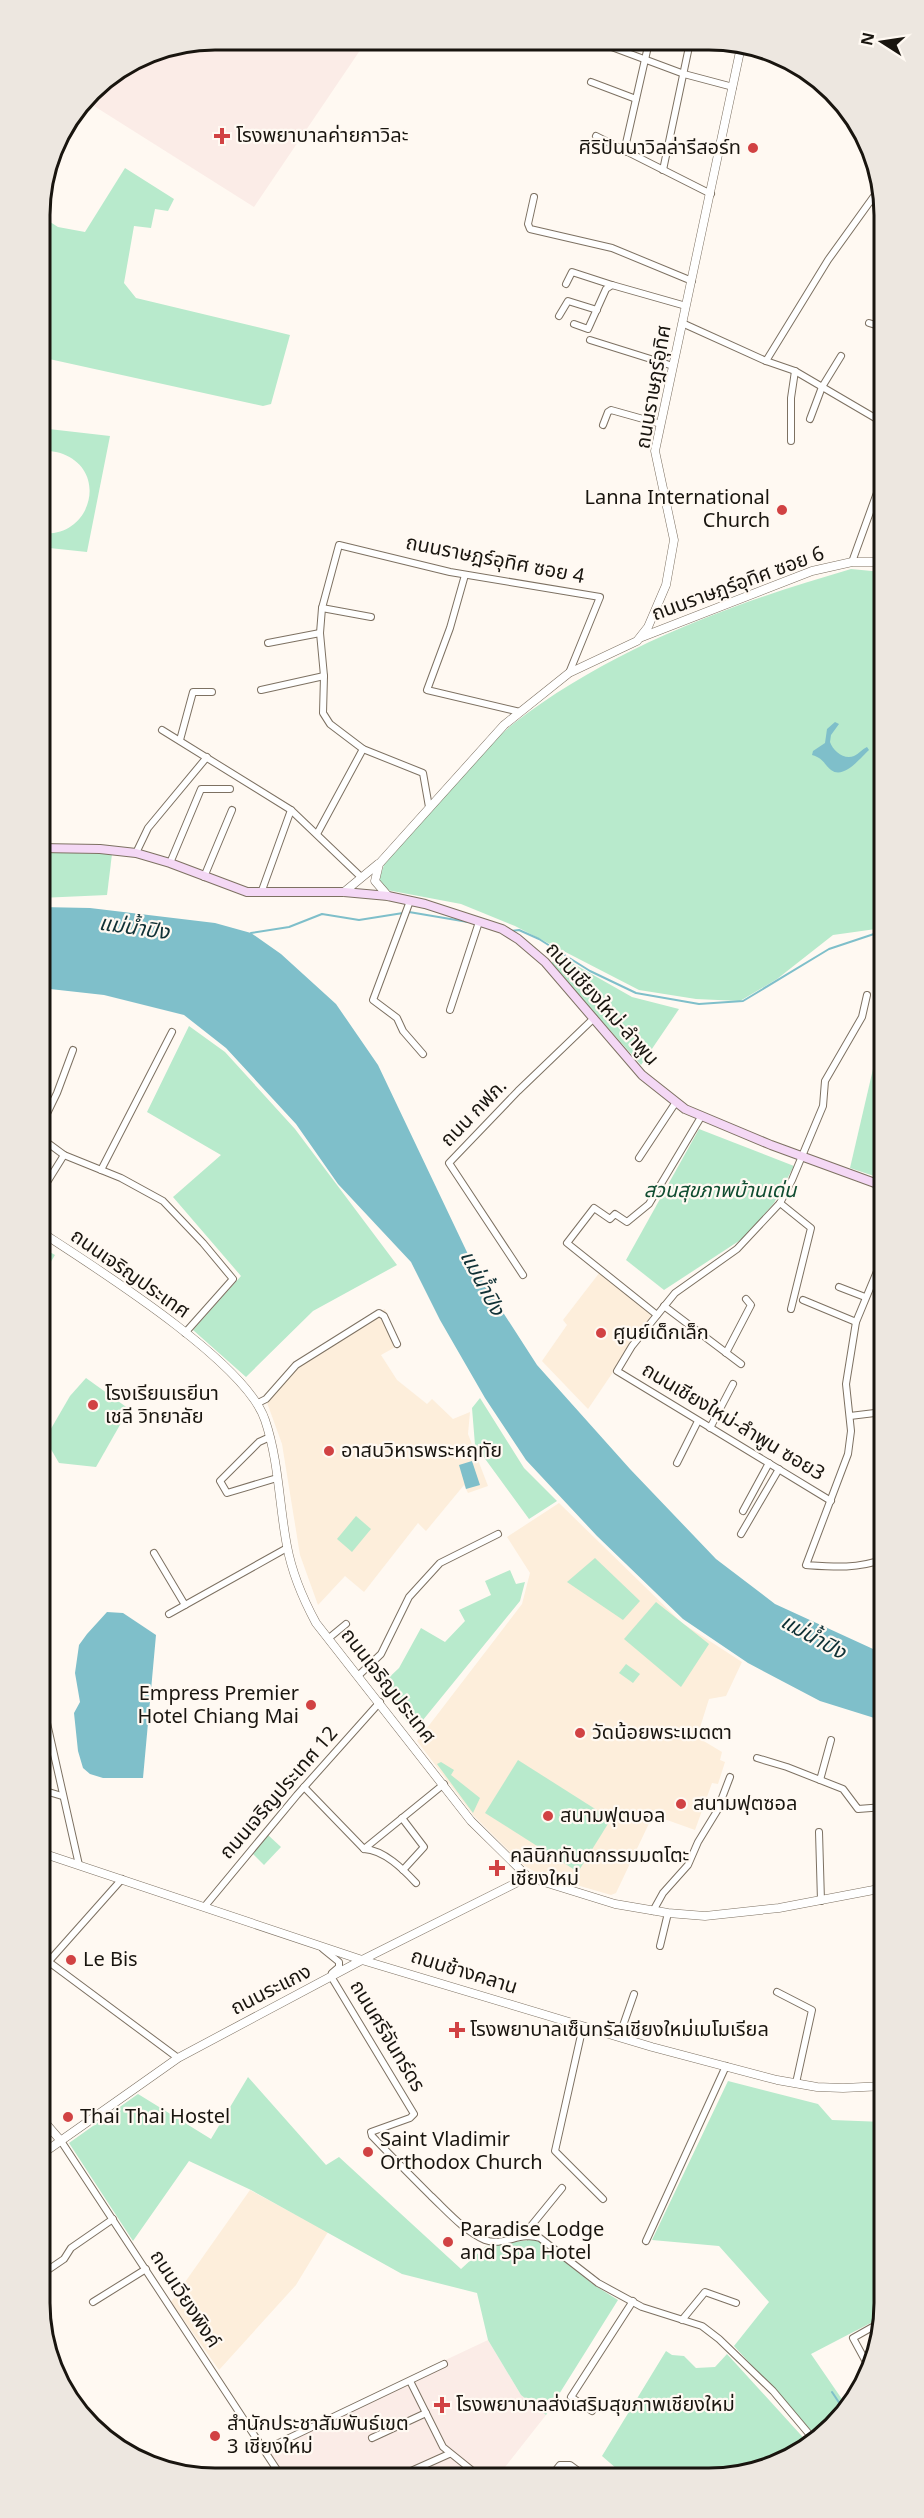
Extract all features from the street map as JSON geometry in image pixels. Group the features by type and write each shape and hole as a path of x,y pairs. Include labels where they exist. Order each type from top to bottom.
{"main road":[{"name":"ถนนเชียงใหม่-ลำพูน","path":"50,848 86,848 136,853 170,863 240,890 261,893 344,891 388,896 502,929 518,939 545,962 642,1075 676,1102 701,1117 874,1183"}],"street":[{"path":"621,50 684,74 733,87"},
{"path":"624,152 647,50"},
{"path":"663,170 688,50"},
{"name":"ถนนราษฎร์อุทิศ","path":"642,637 666,585 674,540 655,451 740,53"},
{"path":"591,82 636,99"},
{"path":"596,136 711,194"},
{"path":"766,361 828,260 873,197"},
{"path":"534,198 528,224 530,229 612,248 692,280"},
{"path":"566,284 572,272 686,306"},
{"path":"574,324 588,329 606,289 612,285"},
{"path":"560,316 568,301 597,310"},
{"path":"682,323 766,361 795,371 874,417"},
{"path":"869,323 874,325"},
{"path":"590,340 673,366"},
{"path":"810,419 822,387 841,356"},
{"path":"791,441 791,398 795,371"},
{"path":"603,425 611,410 661,424"},
{"path":"852,562 874,501"},
{"name":"ถนนราษฎร์อุทิศ ซอย 4","path":"322,608 339,545 465,575 600,597 569,673"},
{"name":"ถนนราษฎร์อุทิศ ซอย 6","path":"642,637 812,571 852,562 874,562"},
{"path":"465,575 450,628 427,690 520,712"},
{"path":"371,616 322,608 320,633 324,676 323,713 326,719 363,749 423,773 429,807"},
{"path":"268,643 320,633"},
{"path":"344,891 379,864 504,725 569,673 642,637"},
{"path":"261,690 324,676"},
{"path":"180,740 193,692 212,692"},
{"path":"162,730 291,810 362,878"},
{"path":"317,834 363,749"},
{"path":"136,853 146,830 207,757"},
{"path":"170,863 201,789 230,789"},
{"path":"204,877 232,810"},
{"path":"261,893 291,810"},
{"path":"379,864 375,881 388,896"},
{"path":"410,903 373,994 373,1000 398,1018 403,1031 423,1054"},
{"path":"450,1010 479,922"},
{"name":"ถนนเชียงใหม่-ลำพูน ซอย3","path":"831,1501 617,1371 632,1346 675,1293 737,1249 780,1203 823,1106 825,1081 862,1017 867,996"},
{"name":"ถนน กฟภ.","path":"523,1275 449,1163 518,1091 594,1018"},
{"path":"101,1170 172,1032"},
{"path":"50,1107 74,1050"},
{"path":"639,1158 676,1102"},
{"path":"657,1315 567,1243 594,1208 610,1219 615,1214 627,1222 649,1204 701,1117"},
{"path":"50,1144 64,1155 101,1170 163,1201 233,1279 185,1333"},
{"path":"50,1178 64,1155"},
{"path":"780,1203 811,1228 791,1309"},
{"name":"ถนนเจริญประเทศ","path":"50,1238 185,1333 245,1386 258,1403 270,1437 287,1548 303,1599 316,1623 359,1675 471,1821 528,1878 605,1902 653,1911 705,1916 744,1913 874,1890"},
{"path":"874,1279 856,1322 846,1384 850,1442 831,1501 806,1565 861,1566 874,1562"},
{"path":"839,1287 865,1297"},
{"path":"726,1353 751,1305 746,1299"},
{"path":"803,1300 856,1322"},
{"path":"664,1306 741,1364"},
{"path":"258,1403 266,1399 296,1365 376,1314 381,1313 384,1316 397,1344"},
{"path":"710,1428 733,1384"},
{"path":"850,1416 874,1413"},
{"path":"677,1463 698,1421"},
{"path":"270,1437 259,1442 220,1481 227,1492 277,1478"},
{"path":"743,1511 769,1463"},
{"path":"741,1534 779,1469"},
{"path":"359,1675 381,1654 409,1597 440,1563 498,1534"},
{"path":"169,1614 287,1548"},
{"path":"154,1553 185,1605"},
{"path":"329,1638 346,1624"},
{"name":"ถนนเจริญประเทศ 12","path":"205,1906 304,1787 380,1702"},
{"path":"50,1739 79,1865"},
{"path":"820,1780 831,1740"},
{"path":"757,1758 846,1791 858,1809 874,1808"},
{"path":"653,1911 663,1893 688,1865 698,1842 717,1811 730,1777"},
{"path":"364,1849 444,1784"},
{"path":"304,1787 364,1849 380,1854 403,1869 416,1883"},
{"path":"50,1792 62,1796"},
{"path":"402,1818 424,1847 403,1869"},
{"path":"819,1832 821,1900"},
{"name":"ถนนช้างคลาน","path":"50,1856 362,1960 619,2037 796,2083 843,2088 874,2086"},
{"name":"ถนนระแกง","path":"50,2149 178,2058 362,1960 528,1878"},
{"path":"50,1960 122,1879"},
{"path":"660,1946 668,1913"},
{"path":"312,1988 339,1965 335,1957 317,1945"},
{"path":"50,1963 178,2058"},
{"name":"ถนนศรีจันทร์ดร","path":"332,1978 414,2114 410,2118 371,2132 372,2136 457,2221 478,2236 493,2242 527,2236"},
{"path":"777,1992 812,2010 796,2083"},
{"path":"619,2037 634,1994"},
{"path":"583,2026 555,2151 603,2199"},
{"path":"646,2241 726,2066"},
{"path":"50,2128 61,2141"},
{"name":"ถนนเวียงพิงค์","path":"61,2141 276,2468"},
{"path":"562,2188 531,2226 527,2236 540,2238 598,2283 633,2301 702,2326 719,2339 773,2391 809,2434"},
{"path":"50,2269 64,2259 71,2248 113,2219"},
{"path":"93,2302 146,2269"},
{"path":"682,2320 705,2292 736,2303"},
{"path":"592,2411 571,2397 633,2301"},
{"path":"865,2359 853,2338 873,2327"},
{"path":"264,2450 444,2364"},
{"path":"410,2380 449,2454 468,2468"},
{"path":"372,2438 426,2413"},
{"path":"418,2468 449,2454"},
{"path":"559,2468 563,2464 574,2468"}],"shaded area":[{"name":"โรงพยาบาลค่ายกาวิละ","path":"214,50 360,50 254,207 94,106 113,85 132,72 172,55"},
{"name":"ศูนย์เด็กเล็ก","path":"600,1272 655,1315 634,1341 588,1409 542,1361 567,1325 563,1320"},
{"path":"385,1309 399,1345 381,1355 397,1380 427,1404 432,1399 453,1419 470,1412 468,1434 488,1486 468,1493 464,1485 426,1531 418,1523 364,1592 345,1576 318,1605 300,1555 282,1444 265,1397 298,1363"},
{"path":"559,1503 682,1623 742,1662 726,1696 709,1699 697,1737 722,1752 720,1760 725,1762 718,1784 712,1783 695,1830 653,1815 616,1893 611,1895 539,1874 523,1865 474,1816 417,1741 522,1604 530,1573 507,1537"},
{"path":"250,2190 328,2232 296,2285 219,2370 171,2302"},
{"name":"โรงพยาบาลส่งเสริมสุขภาพเชียงใหม่","path":"488,2340 521,2395 546,2415 504,2468 278,2468 265,2445"}],"green space":[{"path":"125,168 174,199 168,211 155,209 151,228 134,226 124,283 136,298 290,335 271,404 263,406 50,359 50,222 58,227 85,232"},
{"path":"50,429 110,436 87,552 50,548 50,532 71,526 82,516 88,503 90,489 86,475 78,463 63,454 50,451"},
{"path":"851,569 874,571 874,929 833,935 777,979 740,1001 696,999 639,990 515,926 461,904 387,890 379,879 384,865 395,851 465,772 508,728 551,697 632,650 674,631 762,597"},
{"path":"50,852 112,854 107,895 50,898"},
{"path":"558,955 632,997 679,1009 641,1065 551,964"},
{"path":"189,1026 225,1052 295,1129 397,1265 313,1311 246,1377 193,1330 241,1276 173,1197 221,1155 147,1112"},
{"path":"874,1065 874,1176 850,1168"},
{"name":"สวนสุขภาพบ้านเด่น","path":"699,1129 794,1166 774,1203 745,1237 664,1290 626,1260"},
{"path":"50,1252 55,1255 50,1263"},
{"path":"86,1378 129,1409 96,1467 59,1463 50,1448 50,1430 70,1396"},
{"path":"480,1398 524,1468 557,1501 529,1519 475,1445 472,1408"},
{"path":"356,1516 371,1529 352,1552 337,1539"},
{"path":"595,1558 640,1601 623,1620 567,1582"},
{"path":"510,1570 516,1584 525,1582 520,1601 414,1731 380,1686 399,1668 421,1628 445,1642 465,1621 459,1610 491,1595 485,1581"},
{"path":"656,1602 709,1644 681,1687 624,1639"},
{"path":"626,1664 640,1674 633,1683 619,1673"},
{"name":"สนามฟุตบอล","path":"518,1760 611,1819 578,1872 485,1813"},
{"path":"441,1762 454,1770 451,1775 480,1798 473,1813 437,1764"},
{"path":"268,1835 281,1847 264,1865 252,1853"},
{"path":"248,2077 326,2165 339,2157 461,2269 486,2246 536,2239 594,2285 618,2300 546,2415 521,2395 488,2340 477,2293 402,2274 251,2190 189,2161 133,2241 69,2143 138,2094 211,2139"},
{"path":"728,2081 818,2104 832,2120 874,2122 873,2322 811,2354 843,2400 813,2432 734,2346 769,2302 719,2246 652,2240"},
{"path":"666,2351 672,2355 684,2356 696,2368 715,2367 727,2354 804,2438 763,2460 720,2468 616,2468 602,2456"}],"water":[{"path":"835,722 839,724 831,735 830,742 836,751 843,756 850,757 867,747 869,750 847,770 841,772 831,770 821,759 812,755 813,751 825,743 827,729"},
{"name":"แม่น้ำปิง","path":"50,907 90,908 215,923 251,933 281,954 336,1004 378,1065 475,1269 537,1365 630,1469 716,1559 775,1604 874,1649 874,1718 820,1701 748,1663 683,1619 597,1536 526,1460 485,1398 440,1320 411,1262 338,1184 296,1124 226,1048 184,1015 104,995 50,989"},
{"path":"472,1461 480,1485 466,1489 459,1465"},
{"path":"107,1612 123,1613 156,1635 143,1778 103,1778 90,1774 83,1768 78,1751 74,1713 80,1702 75,1673 79,1645"}],"waterway":[{"path":"409,912 468,922"},
{"path":"251,933 289,927 322,914 359,920 403,913"},
{"path":"511,931 519,930 539,939 590,971 636,993 699,1004 743,1001 829,949 874,934"},
{"path":"832,2392 840,2404"}],"place":[{"name":"โรงพยาบาลค่ายกาวิละ","path":"222,136"},
{"name":"ศิริปันนาวิลล่ารีสอร์ท","path":"753,148"},
{"name":"Lanna International Church","path":"782,510"},
{"name":"ศูนย์เด็กเล็ก","path":"601,1333"},
{"name":"โรงเรียนเรยีนา เชลี วิทยาลัย","path":"93,1405"},
{"name":"อาสนวิหารพระหฤทัย","path":"329,1451"},
{"name":"Empress Premier Hotel Chiang Mai","path":"311,1705"},
{"name":"วัดน้อยพระเมตตา","path":"580,1733"},
{"name":"สนามฟุตซอล","path":"681,1804"},
{"name":"สนามฟุตบอล","path":"548,1816"},
{"name":"คลินิกทันตกรรมมตโตะ เชียงใหม่","path":"497,1868"},
{"name":"Le Bis","path":"71,1960"},
{"name":"โรงพยาบาลเซ็นทรัลเชียงใหม่เมโมเรียล","path":"457,2030"},
{"name":"Thai Thai Hostel","path":"68,2117"},
{"name":"Saint Vladimir Orthodox Church","path":"368,2152"},
{"name":"Paradise Lodge and Spa Hotel","path":"448,2242"},
{"name":"โรงพยาบาลส่งเสริมสุขภาพเชียงใหม่","path":"442,2405"},
{"name":"สำนักประชาสัมพันธ์เขต 3 เชียงใหม่","path":"215,2436"}]}
